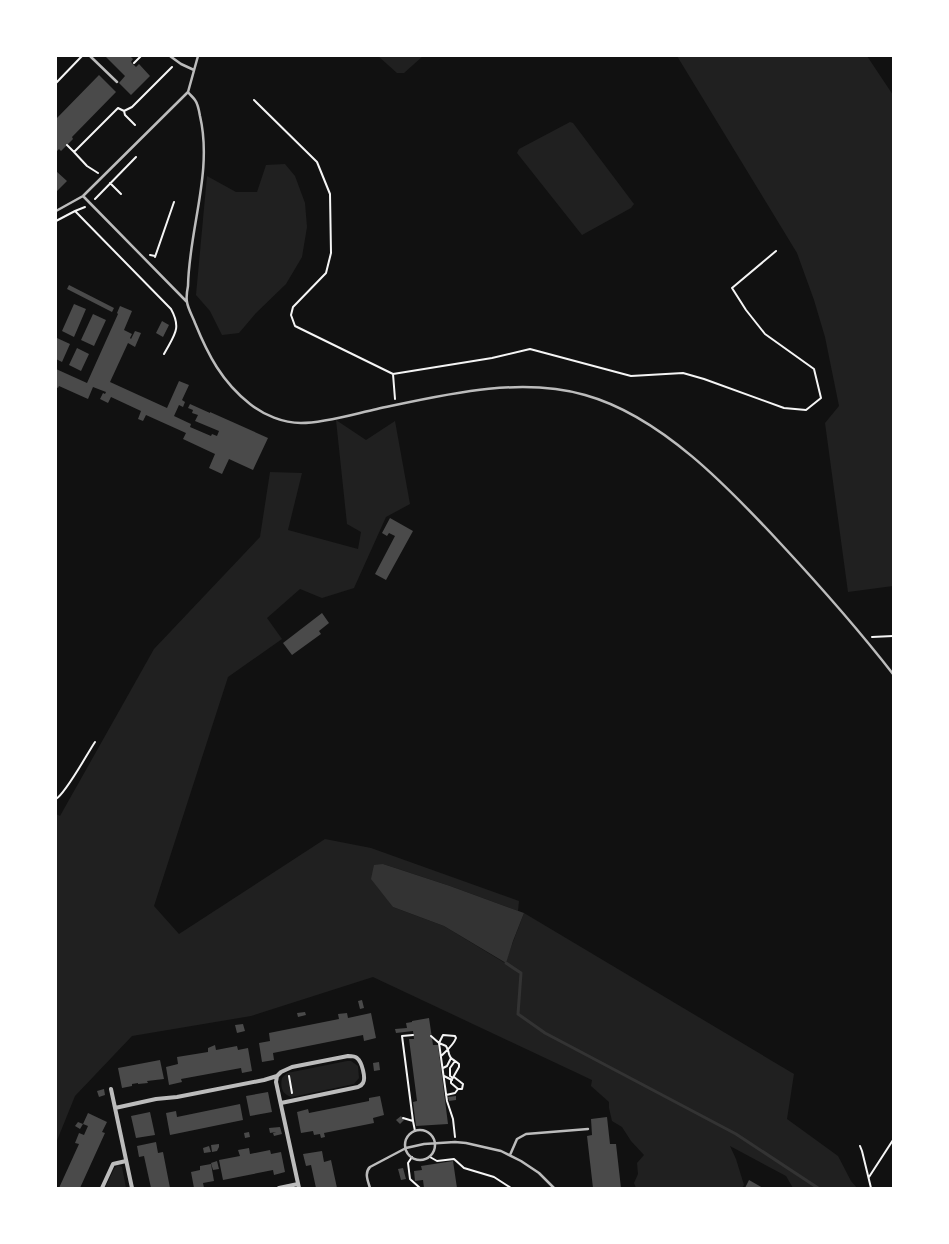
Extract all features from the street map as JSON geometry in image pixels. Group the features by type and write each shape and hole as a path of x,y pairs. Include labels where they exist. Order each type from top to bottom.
{"street":[{"path":"115,1108 156,1099 177,1097 264,1080 277,1076 287,1069 348,1056 354,1057 361,1062 364,1077 362,1084 358,1087 281,1103"},
{"path":"277,1076 276,1082 298,1186 279,1188"},
{"path":"111,1089 132,1188"},
{"path":"102,1188 113,1164 126,1161"}],"lane":[{"path":"90,56 117,82"},
{"path":"170,56 181,64 194,70"},
{"path":"56,211 83,196 188,92 198,56"},
{"path":"188,92 197,102 202,126 205,159 188,270 187,303 206,352 229,386 252,406 278,420 301,423 333,419 395,405 455,394 511,386 549,388 583,394 608,402 640,419 681,448 718,480 822,588 893,674"},
{"path":"83,196 187,303"},
{"path":"510,1155 517,1139 526,1134 588,1129"},
{"path":"423,1130 428,1132 435,1143 435,1148 430,1157 420,1160 412,1157 406,1148 407,1138 415,1131 423,1130"},
{"path":"370,1188 366,1174 367,1169 406,1148 424,1144 455,1142 488,1147 510,1155 530,1166 554,1188"}],"path":[{"path":"56,83 82,56"},
{"path":"134,63 141,56"},
{"path":"124,111 132,107 172,67"},
{"path":"254,100 317,162 330,194 331,253 326,273 293,307 291,315 295,326 393,374 492,358 530,350 631,376 682,373 784,408 806,410 821,398 814,369 765,334 746,310 732,288 776,251"},
{"path":"74,152 118,108 124,111 125,116 135,126"},
{"path":"67,145 88,166"},
{"path":"56,221 90,204 136,157"},
{"path":"151,266 156,256 174,202"},
{"path":"75,211 170,309 175,317 177,327 175,334 164,354"},
{"path":"147,253 156,256"},
{"path":"393,374 395,405"},
{"path":"864,637 893,636"},
{"path":"56,799 60,797 67,787 95,742"},
{"path":"413,1035 402,1036 415,1131"},
{"path":"441,1056 454,1042 456,1038 454,1036 443,1035 439,1043 446,1095 455,1127 455,1142"},
{"path":"431,1036 439,1043 446,1046 451,1058 459,1064 452,1084 458,1089"},
{"path":"443,1068 447,1066 451,1058"},
{"path":"453,1079 450,1076 450,1068 455,1061"},
{"path":"287,1069 294,1100"},
{"path":"444,1076 463,1084 462,1089 458,1089 455,1093 446,1095"},
{"path":"403,1118 413,1121"},
{"path":"869,1177 893,1140"},
{"path":"860,1146 871,1188"},
{"path":"412,1157 408,1163 410,1179 420,1188"},
{"path":"430,1157 437,1161 454,1159 464,1168 494,1177 511,1188"}],"shaded area":[{"path":"378,56 423,56 404,73 397,73"},
{"path":"677,56 867,56 893,95 893,586 848,592 825,423 839,406 825,337 814,300 797,253"},
{"path":"570,122 573,123 634,204 631,208 582,235 517,153 519,149"},
{"path":"285,164 295,176 305,203 307,227 302,257 286,284 256,313 239,333 222,335 210,311 196,295 207,176 236,192 257,192 266,165"},
{"path":"336,420 366,440 395,421 410,504 386,517 354,588 322,598 300,589 267,618 282,639 228,677 154,906 179,934 325,839 371,848 519,901 518,911 450,886 383,864 393,907 444,926 505,963 524,913 794,1074 787,1119 838,1156 851,1181 857,1188 793,1188 786,1176 730,1146 736,1159 744,1185 742,1188 636,1188 634,1183 638,1174 637,1163 644,1155 631,1141 622,1127 612,1121 609,1102 591,1086 592,1080 373,977 251,1016 132,1036 75,1096 56,1143 56,814 60,816 154,649 260,537 270,472 302,473 288,530 358,549 361,532 347,524"},
{"path":"383,864 450,886 524,913 506,963 444,926 393,907 371,879 374,865"},
{"path":"351,1061 358,1066 359,1078 354,1084 292,1097 282,1090 282,1078 287,1073"},
{"path":"118,1165 122,1167 126,1188 105,1188 114,1169"}],"building":[{"path":"105,56 130,56 133,59 131,62 136,67 139,64 150,76 131,95 119,83 125,76"},
{"path":"99,75 116,92 72,137 73,139 61,151 59,149 56,152 56,119"},
{"path":"56,171 67,181 56,192"},
{"path":"69,285 114,308 112,312 67,289"},
{"path":"74,304 86,309 74,337 62,331"},
{"path":"120,306 132,311 124,330 132,334 130,338 131,339 135,331 141,333 135,347 128,343 110,382 167,408 179,381 189,385 182,400 185,402 183,407 179,405 174,416 191,424 190,427 211,436 212,434 217,436 219,431 195,421 198,415 192,413 193,410 188,408 190,404 268,438 253,470 229,459 222,474 209,468 215,454 183,439 186,433 146,415 143,421 138,419 141,411 111,397 108,403 100,399 103,393 105,394 106,392 93,387 88,399 59,386 58,388 56,387 56,369 87,383 118,314 117,313"},
{"path":"93,314 106,320 94,346 81,340"},
{"path":"162,321 169,325 163,337 156,333"},
{"path":"57,338 70,344 62,362 56,359"},
{"path":"77,348 89,354 81,371 69,365"},
{"path":"390,518 413,531 386,580 375,574 395,536 389,533 387,536 382,533"},
{"path":"322,613 329,623 319,631 321,634 292,655 283,643"},
{"path":"362,1000 364,1008 360,1009 358,1001"},
{"path":"305,1012 306,1015 298,1017 297,1013"},
{"path":"347,1013 348,1018 371,1013 376,1038 364,1041 363,1035 273,1053 274,1060 262,1062 259,1043 270,1041 269,1033 339,1019 338,1014"},
{"path":"429,1018 433,1045 438,1045 448,1124 416,1126 413,1102 417,1101 409,1039 414,1039 413,1031 396,1033 395,1029 407,1028 406,1023"},
{"path":"243,1024 245,1031 237,1033 235,1025"},
{"path":"215,1045 216,1050 237,1046 238,1050 248,1048 252,1071 242,1073 241,1068 181,1079 182,1082 169,1085 166,1067 178,1064 177,1057 208,1052 208,1048"},
{"path":"160,1060 164,1079 147,1081 148,1083 132,1084 132,1086 122,1088 118,1068"},
{"path":"379,1062 380,1070 374,1071 373,1063"},
{"path":"104,1089 105,1095 99,1097 97,1091"},
{"path":"268,1092 272,1112 250,1116 246,1096"},
{"path":"380,1096 384,1115 373,1118 374,1123 324,1133 325,1137 321,1138 320,1134 314,1135 313,1131 301,1133 297,1112 308,1109 309,1113 369,1101 369,1098"},
{"path":"456,1096 456,1100 449,1101 448,1097"},
{"path":"240,1104 243,1120 170,1135 166,1113 176,1111 177,1117"},
{"path":"150,1112 155,1135 136,1138 131,1116"},
{"path":"88,1113 107,1122 102,1132 105,1133 80,1188 59,1188 79,1144 75,1143 79,1133 84,1135 88,1126 83,1124"},
{"path":"401,1116 404,1120 400,1124 396,1120"},
{"path":"607,1117 610,1144 616,1144 621,1188 593,1188 587,1136 592,1135 591,1119"},
{"path":"78,1122 83,1124 80,1129 75,1126"},
{"path":"280,1127 282,1134 274,1136 273,1133 276,1132 270,1133 269,1128"},
{"path":"249,1132 250,1137 245,1138 244,1133"},
{"path":"156,1142 158,1153 163,1152 170,1188 151,1188 144,1156 139,1157 137,1146"},
{"path":"219,1144 217,1151 212,1152 211,1145"},
{"path":"209,1146 211,1152 204,1153 203,1148"},
{"path":"249,1148 250,1154 270,1150 271,1154 281,1152 285,1172 274,1175 273,1170 223,1180 219,1160 240,1156 238,1150"},
{"path":"322,1151 324,1162 331,1160 337,1188 316,1188 311,1165 306,1166 303,1154"},
{"path":"217,1161 219,1169 213,1170 211,1163"},
{"path":"453,1161 457,1188 424,1188 423,1180 415,1181 414,1171 422,1170 421,1166"},
{"path":"211,1164 214,1181 203,1183 204,1188 194,1188 191,1172 200,1170 200,1166"},
{"path":"403,1168 406,1179 401,1180 398,1169"},
{"path":"749,1180 763,1188 745,1188"}],"waterway":[{"path":"506,963 521,973 518,1014 545,1033 736,1134 818,1188"}]}
